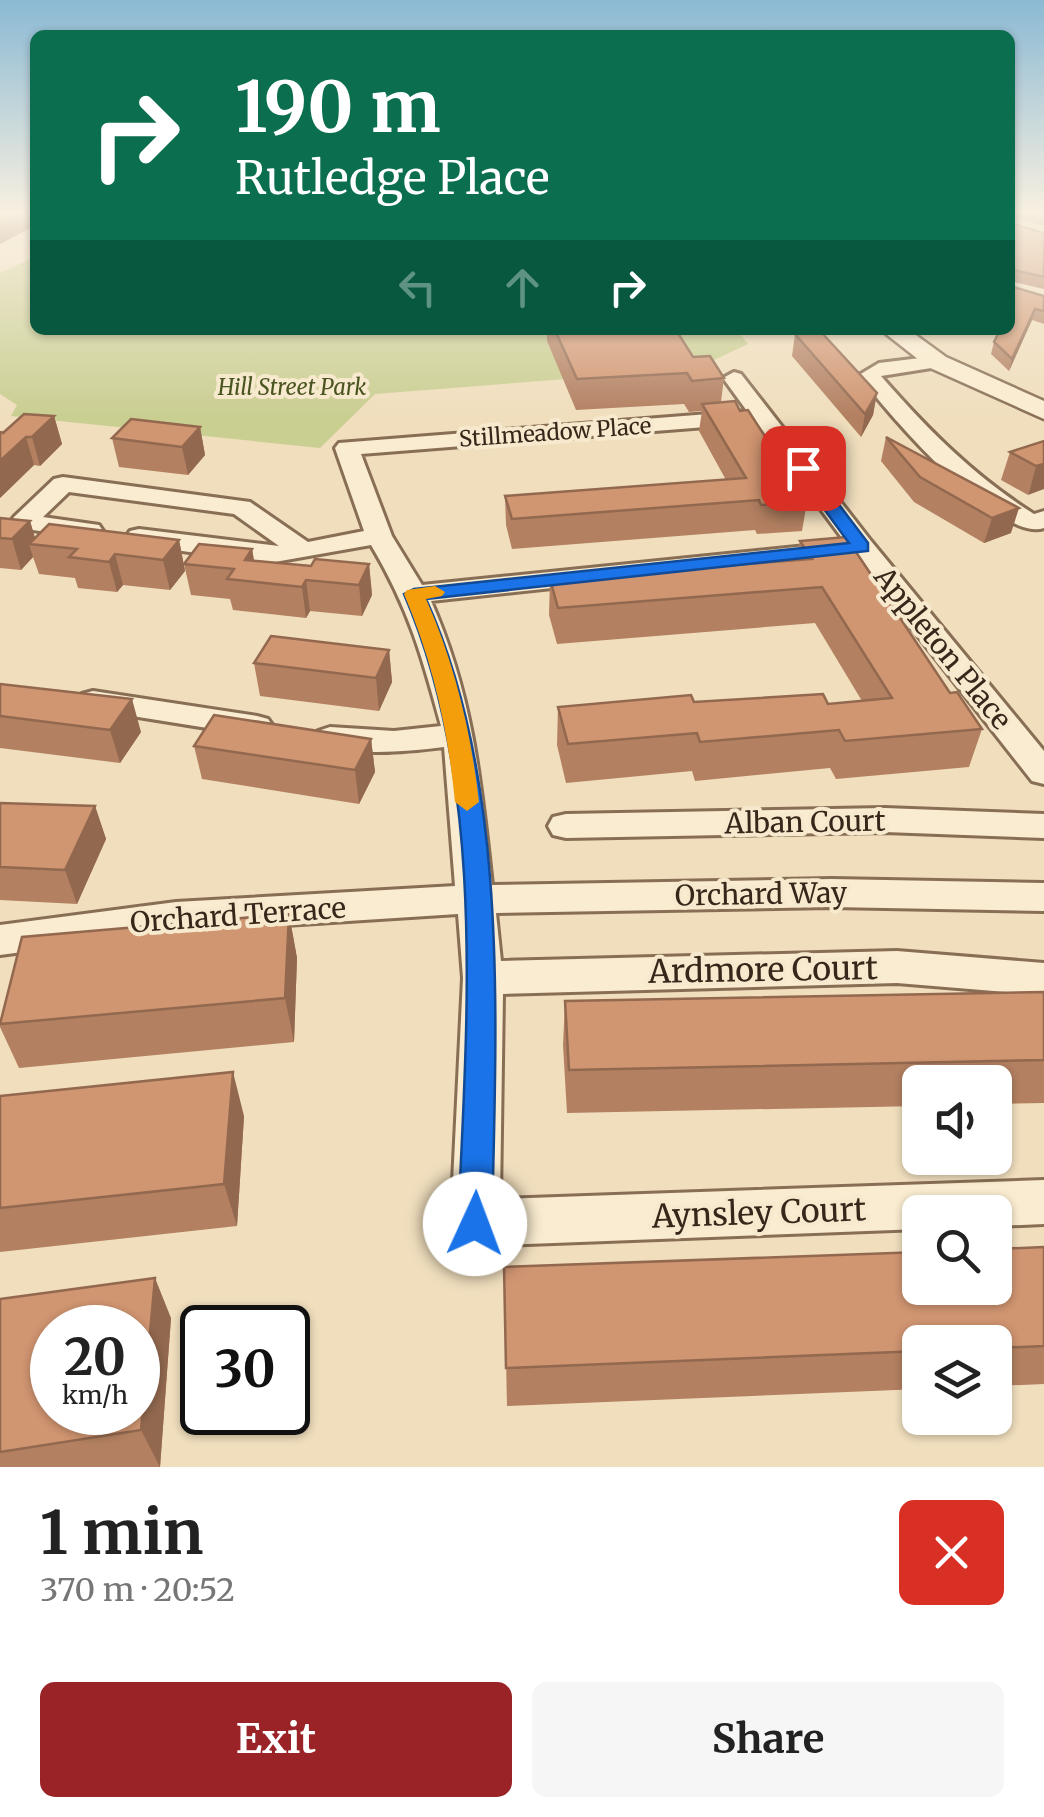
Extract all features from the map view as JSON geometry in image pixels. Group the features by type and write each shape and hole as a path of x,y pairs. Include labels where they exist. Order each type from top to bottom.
{"street":[{"path":"900,335 937,362 1044,411"},
{"path":"937,362 879,369 869,375 908,421 978,490 1032,524 1044,519"},
{"name":"Appleton Place","path":"734,378 862,547 1044,773"},
{"name":"Stillmeadow Place","path":"379,536 347,448 764,416"},
{"path":"303,551 241,507 62,484 23,522 268,555 303,551 379,536 414,594 432,636 460,734 478,899 482,978"},
{"path":"414,594 862,547"},
{"path":"57,695 369,742 460,734"},
{"name":"Alban Court","path":"566,826 885,820 1044,826"},
{"name":"Orchard Way","path":"478,899 832,892 1044,898"},
{"name":"Orchard Terrace","path":"0,940 176,917 478,899"},
{"name":"Ardmore Court","path":"482,978 897,967 1044,979"},
{"name":"Aynsley Court","path":"482,978 475,1224 1044,1202"}],"green space":[{"name":"Hill Street Park","path":"0,279 30,279 30,335 741,335 748,344 695,369 375,394 320,448 11,416 17,405 0,394"}],"building":[{"path":"1015,287 1044,296 1044,311 1035,309 1012,359 994,342 998,335 1015,335"},
{"path":"557,335 679,335 693,357 710,356 724,378 692,381 687,373 577,379"},
{"path":"796,335 824,335 877,393 865,414"},
{"path":"735,401 740,411 748,410 807,502 761,505 759,500 512,519 505,496 746,478 702,404"},
{"path":"24,414 54,416 0,461 0,432"},
{"path":"131,419 200,427 182,447 112,438"},
{"path":"886,437 1019,508 992,518 920,477"},
{"path":"1044,441 1044,464 1036,466 1010,452"},
{"path":"0,518 30,521 12,539 0,538"},
{"path":"49,524 179,540 163,560 115,554 109,562 69,557 77,549 29,544"},
{"path":"846,537 950,693 957,692 982,729 845,741 839,730 700,742 697,733 568,744 558,707 691,695 694,702 823,694 828,704 892,698 822,587 558,608 550,579 812,559 800,541"},
{"path":"199,544 252,549 245,560 311,566 315,559 369,564 359,585 306,580 302,587 227,579 234,569 184,564"},
{"path":"271,636 389,650 376,678 254,663"},
{"path":"0,684 132,699 110,730 0,716"},
{"path":"214,715 371,739 355,770 194,746"},
{"path":"0,803 95,806 65,870 0,867"},
{"path":"289,914 285,998 0,1024 22,937"},
{"path":"1044,992 1044,1060 569,1070 565,1001"},
{"path":"233,1072 224,1184 0,1208 0,1096"},
{"path":"1044,1247 1044,1346 1012,1347 1012,1325 902,1325 902,1352 506,1368 504,1267 902,1253 902,1305 1012,1305 1012,1248"},
{"path":"155,1278 153,1305 30,1305 30,1435 109,1435 0,1452 0,1299"}],"slow traffic":[{"path":"435,592 414,594 432,636 460,734 467,802"}],"route":[{"path":"475,1224 482,978 478,899 460,734 432,636 414,594 862,547 803,468"}]}
